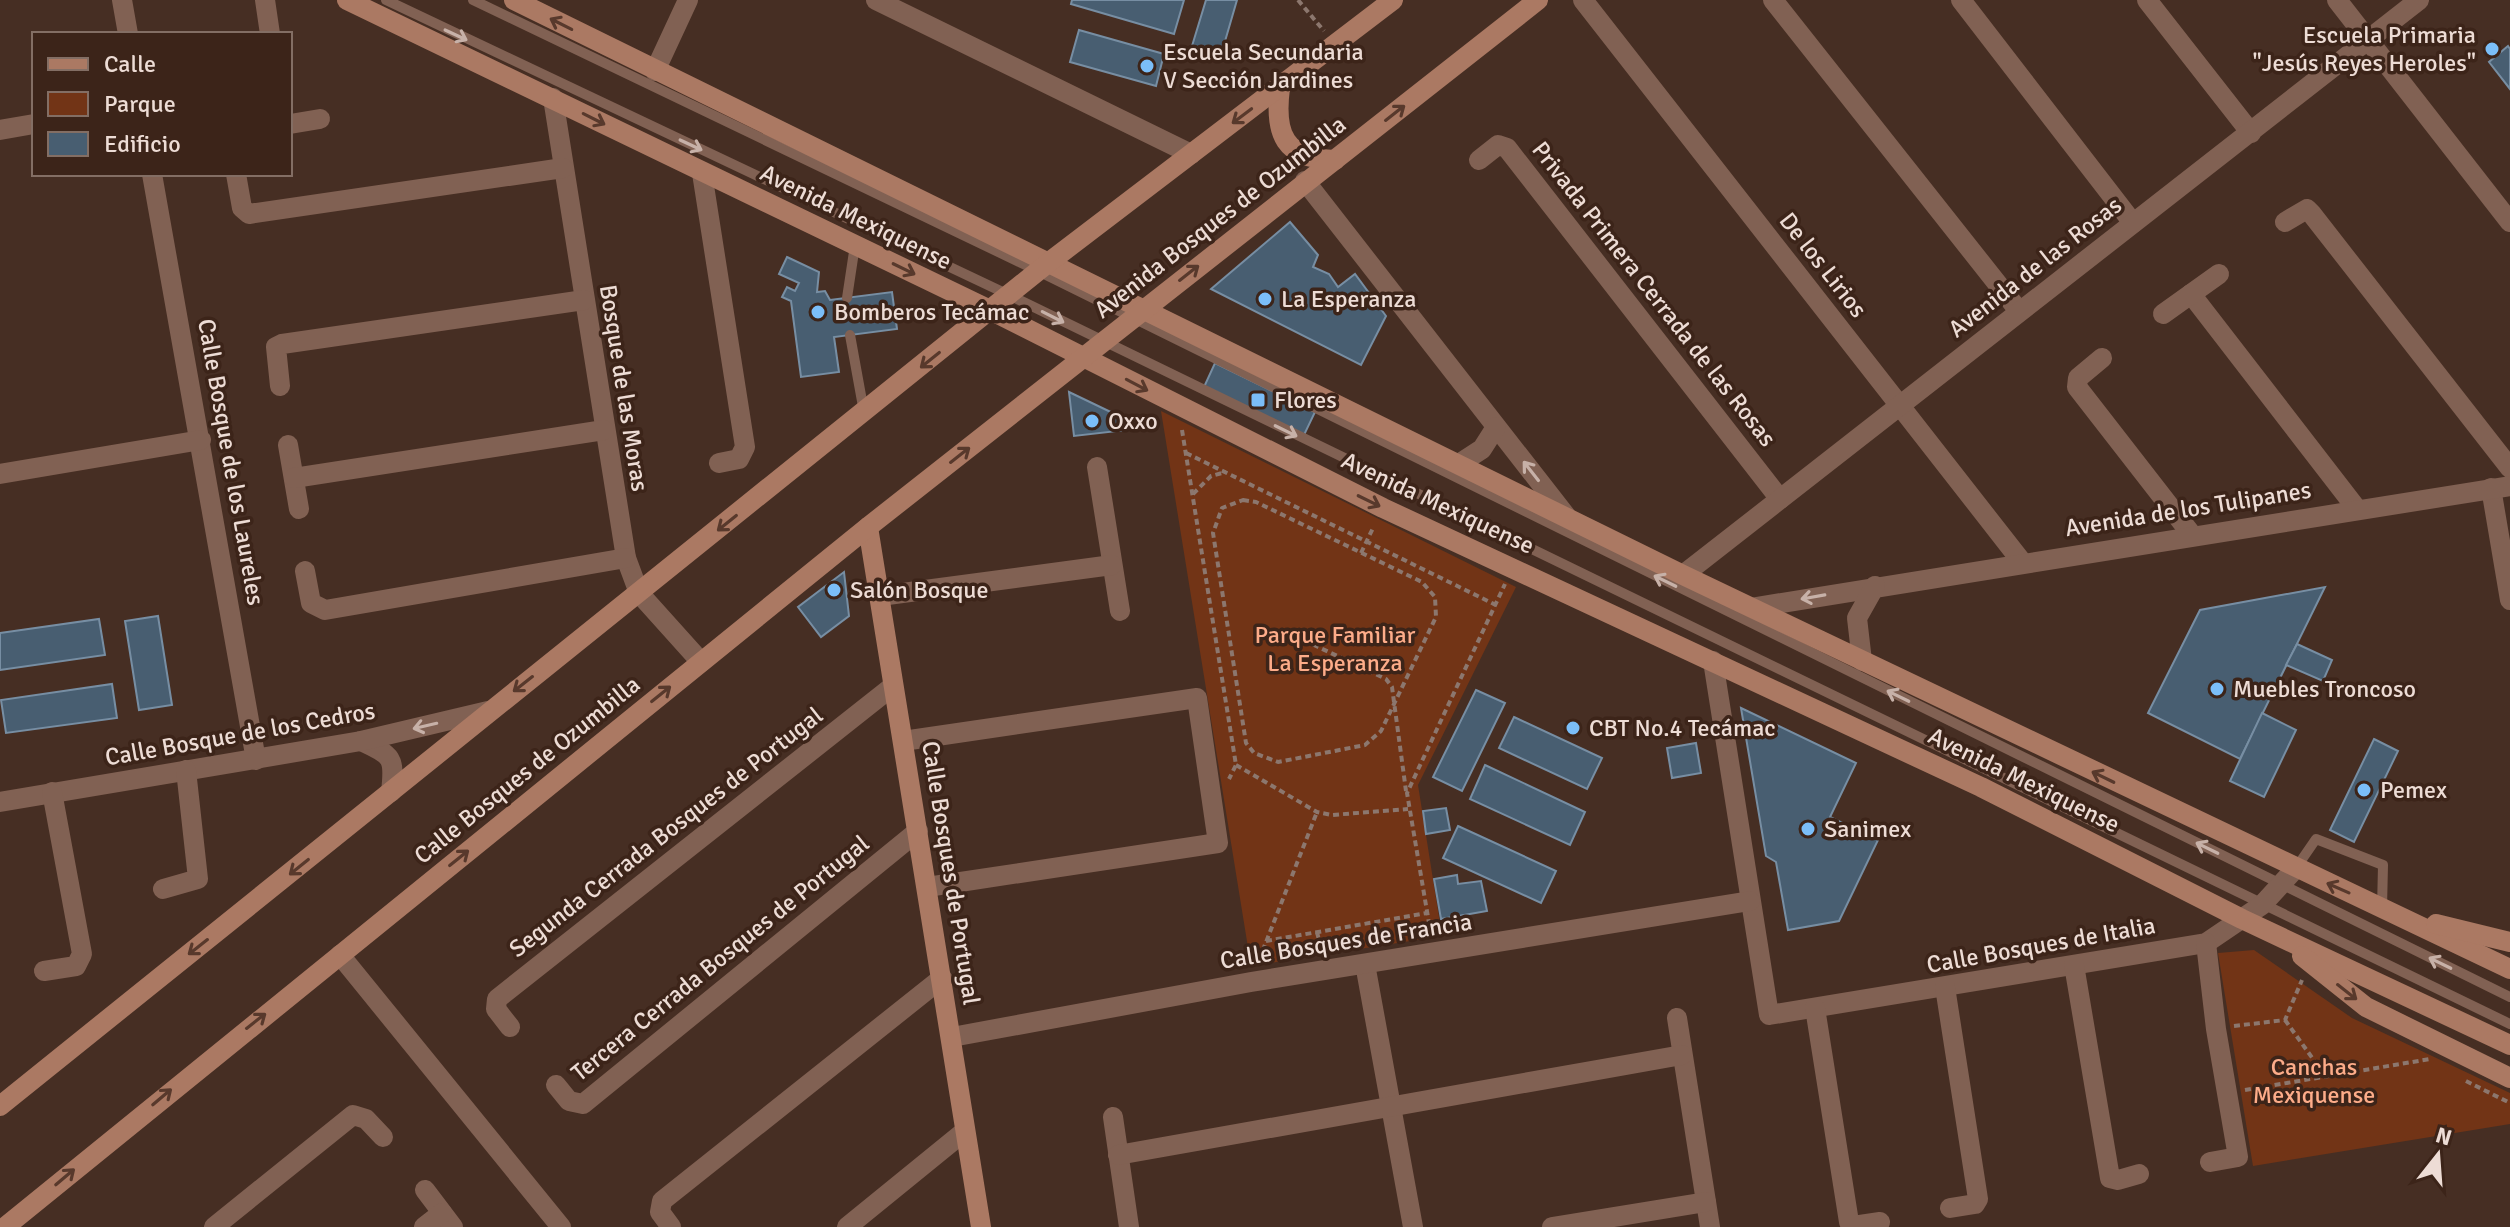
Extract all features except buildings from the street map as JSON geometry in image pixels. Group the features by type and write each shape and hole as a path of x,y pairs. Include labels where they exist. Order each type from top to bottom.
{"main road":[{"name":"Avenida Mexiquense","path":"347,0 990,310 1383,508 1981,787 2242,919 2510,1045"},
{"name":"Avenida Mexiquense","path":"514,0 1137,314 1459,464 1750,608 2510,969"},
{"path":"0,1106 1043,267 1393,0"},
{"name":"Avenida Bosques de Ozumbilla","path":"1085,357 1538,0"},
{"path":"1280,88 1276,118 1284,140 1297,153 1314,159 1335,160"},
{"name":"Calle Bosques de Ozumbilla","path":"5,1227 868,527 1085,357"},
{"name":"Calle Bosques de Portugal","path":"868,527 981,1227"},
{"path":"2392,912 2510,942"},
{"path":"2288,941 2309,962 2366,1007 2510,1078"}],"street":[{"path":"122,0 128,32"},
{"path":"265,0 270,32"},
{"path":"655,71 688,0"},
{"path":"876,0 1191,154"},
{"name":"De los Lirios","path":"1583,0 2022,562"},
{"path":"1773,0 2019,311"},
{"path":"1961,0 2133,223"},
{"path":"2147,0 2251,133"},
{"path":"2337,0 2510,222"},
{"name":"Avenida de las Rosas","path":"1683,575 2419,0"},
{"name":"Bosque de las Moras","path":"553,98 626,558 639,593 701,662"},
{"path":"292,124 320,119"},
{"path":"0,130 32,124"},
{"name":"Privada Primera Cerrada de las Rosas","path":"1479,160 1498,145 1507,148 1780,499"},
{"path":"236,176 242,208 249,214 563,168"},
{"path":"702,173 745,447 739,459 719,463"},
{"name":"Calle Bosque de los Laureles","path":"152,176 256,760"},
{"path":"1305,181 1566,516"},
{"path":"2285,222 2301,210 2307,209 2311,213 2510,468"},
{"path":"2163,314 2219,274"},
{"path":"2191,294 2357,509"},
{"path":"280,386 275,354 276,347 282,344 584,300"},
{"path":"2102,358 2078,378 2077,387 2192,535"},
{"path":"1459,464 1482,449 1496,427"},
{"path":"294,478 604,430"},
{"path":"0,474 201,440"},
{"path":"288,445 299,509"},
{"path":"1097,467 1120,611"},
{"path":"2501,487 2510,600"},
{"name":"Avenida de los Tulipanes","path":"1750,608 2501,487"},
{"path":"305,571 311,603 325,610 626,558"},
{"path":"880,596 1112,565"},
{"path":"1862,661 1857,618 1875,586"},
{"path":"1713,661 1750,901"},
{"name":"Segunda Cerrada Bosques de Portugal","path":"510,1027 496,1009 497,999 893,686"},
{"path":"903,741 1197,698 1218,843 927,887"},
{"name":"Calle Bosque de los Cedros","path":"0,802 361,741 488,711"},
{"path":"361,741 391,758 394,765 391,792"},
{"path":"163,889 198,879 186,770"},
{"path":"44,971 76,966 82,954 52,792"},
{"name":"Tercera Cerrada Bosques de Portugal","path":"556,1085 569,1101 583,1104 918,831"},
{"name":"Calle Bosques de Italia","path":"1750,901 1769,1015 2206,943 2262,905 2295,869"},
{"name":"Calle Bosques de Francia","path":"952,1037 1251,982 1750,901"},
{"path":"2206,943 2216,1029 2238,1157 2210,1162"},
{"path":"340,955 561,1227"},
{"path":"1365,964 1413,1227"},
{"path":"2074,965 2110,1178 2118,1180 2139,1174"},
{"path":"671,1227 660,1212 662,1201 942,978"},
{"path":"1945,987 1978,1199 1975,1204 1950,1208"},
{"path":"1815,1008 1849,1222 1853,1226 1880,1222"},
{"path":"1677,1018 1710,1227"},
{"path":"1118,1155 1390,1104 1682,1055"},
{"path":"214,1227 353,1115 366,1119 383,1137"},
{"path":"1113,1117 1129,1227"},
{"path":"847,1227 965,1131"},
{"path":"424,1227 447,1220 425,1190"},
{"path":"1552,1227 1706,1202"}],"lane":[{"path":"386,0 1009,295 2510,1024"},
{"path":"473,0 1043,267"},
{"path":"847,298 855,245"},
{"path":"1137,314 2510,997"},
{"path":"850,335 864,414"},
{"path":"2295,869 2316,839 2383,865 2392,912"}],"path":[{"path":"1298,0 1336,45"},
{"path":"1179,407 1236,765 1213,809"},
{"path":"1186,453 1496,605"},
{"path":"1193,494 1211,476 1226,472"},
{"path":"1243,500 1256,502 1422,582 1435,597 1436,617 1396,700 1381,731 1365,745 1278,762 1254,753 1246,743 1213,533 1222,508 1243,500"},
{"path":"1361,553 1383,508"},
{"path":"1407,793 1513,568"},
{"path":"1295,636 1386,679 1396,700 1409,809 1433,953"},
{"path":"1228,712 1241,711"},
{"path":"1236,765 1317,812 1409,809"},
{"path":"1251,982 1317,812"},
{"path":"1266,941 1427,913"},
{"path":"2285,1020 2309,962"},
{"path":"2216,1029 2285,1020"},
{"path":"2285,1020 2326,1077"},
{"path":"2227,1093 2462,1054"}],"green space":[{"name":"Parque Familiar La Esperanza","path":"1161,411 1516,587 1418,785 1442,936 1251,966"},
{"name":"Canchas Mexiquense","path":"2254,950 2352,1018 2510,1093 2510,1124 2253,1166 2218,953"}],"place":[{"name":"Escuela Primaria \"Jesús Reyes Heroles\"","path":"2492,49"},
{"name":"Escuela Secundaria V Sección Jardines","path":"1147,66"},
{"name":"La Esperanza","path":"1265,299"},
{"name":"Bomberos Tecámac","path":"818,312"},
{"name":"Flores","path":"1258,400"},
{"name":"Oxxo","path":"1092,421"},
{"name":"Salón Bosque","path":"834,590"},
{"name":"Muebles Troncoso","path":"2217,689"},
{"name":"CBT No.4 Tecámac","path":"1573,728"},
{"name":"Pemex","path":"2364,790"},
{"name":"Sanimex","path":"1808,829"}]}
